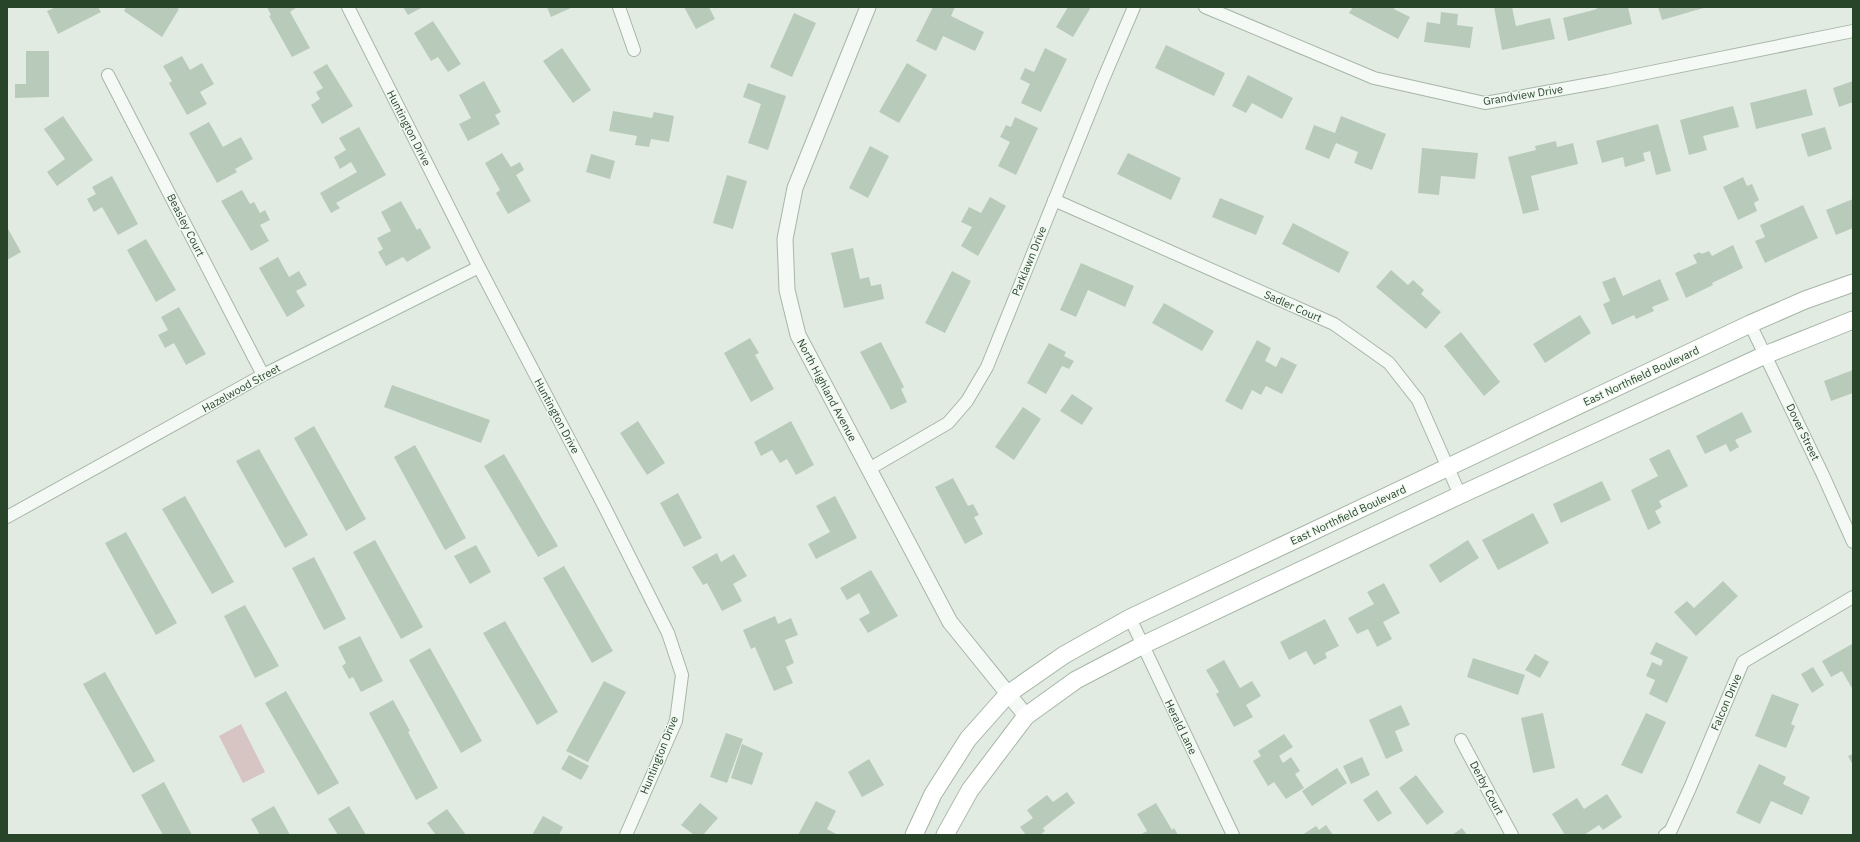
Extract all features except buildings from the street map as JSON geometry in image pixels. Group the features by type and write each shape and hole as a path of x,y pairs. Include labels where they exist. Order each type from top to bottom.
{"main road":[{"name":"East Northfield Boulevard","path":"914,835 933,794 968,740 1008,694 1064,655 1130,618 1750,324 1804,300 1853,283"},
{"path":"945,835 970,790 1026,716 1076,680 1143,645 1460,494 1765,355 1853,320"}],"street":[{"name":"Huntington Drive","path":"348,7 479,267 604,506 668,633 682,675 676,721 626,835"},
{"path":"619,7 634,50"},
{"name":"North Highland Avenue","path":"868,7 795,188 785,238 787,290 798,335 950,622 1026,716"},
{"name":"Parklawn Drive","path":"869,469 948,423 967,401 987,367 1134,7"},
{"name":"Grandview Drive","path":"1205,7 1374,78 1485,103 1607,81 1853,32"},
{"name":"Beasley Court","path":"108,75 263,375"},
{"name":"Sadler Court","path":"1054,200 1334,324 1389,363 1418,400 1460,494"},
{"name":"Hazelwood Street","path":"7,517 263,375 479,267"},
{"name":"Dover Street","path":"1750,324 1823,475 1853,542"},
{"name":"Falcon Drive","path":"1665,835 1671,830 1690,788 1743,662 1853,597"},
{"name":"Herald Lane","path":"1130,618 1233,835"},
{"name":"Derby Court","path":"1461,740 1512,835"}],"shaded area":[{"path":"241,724 265,772 243,783 219,736"}]}
